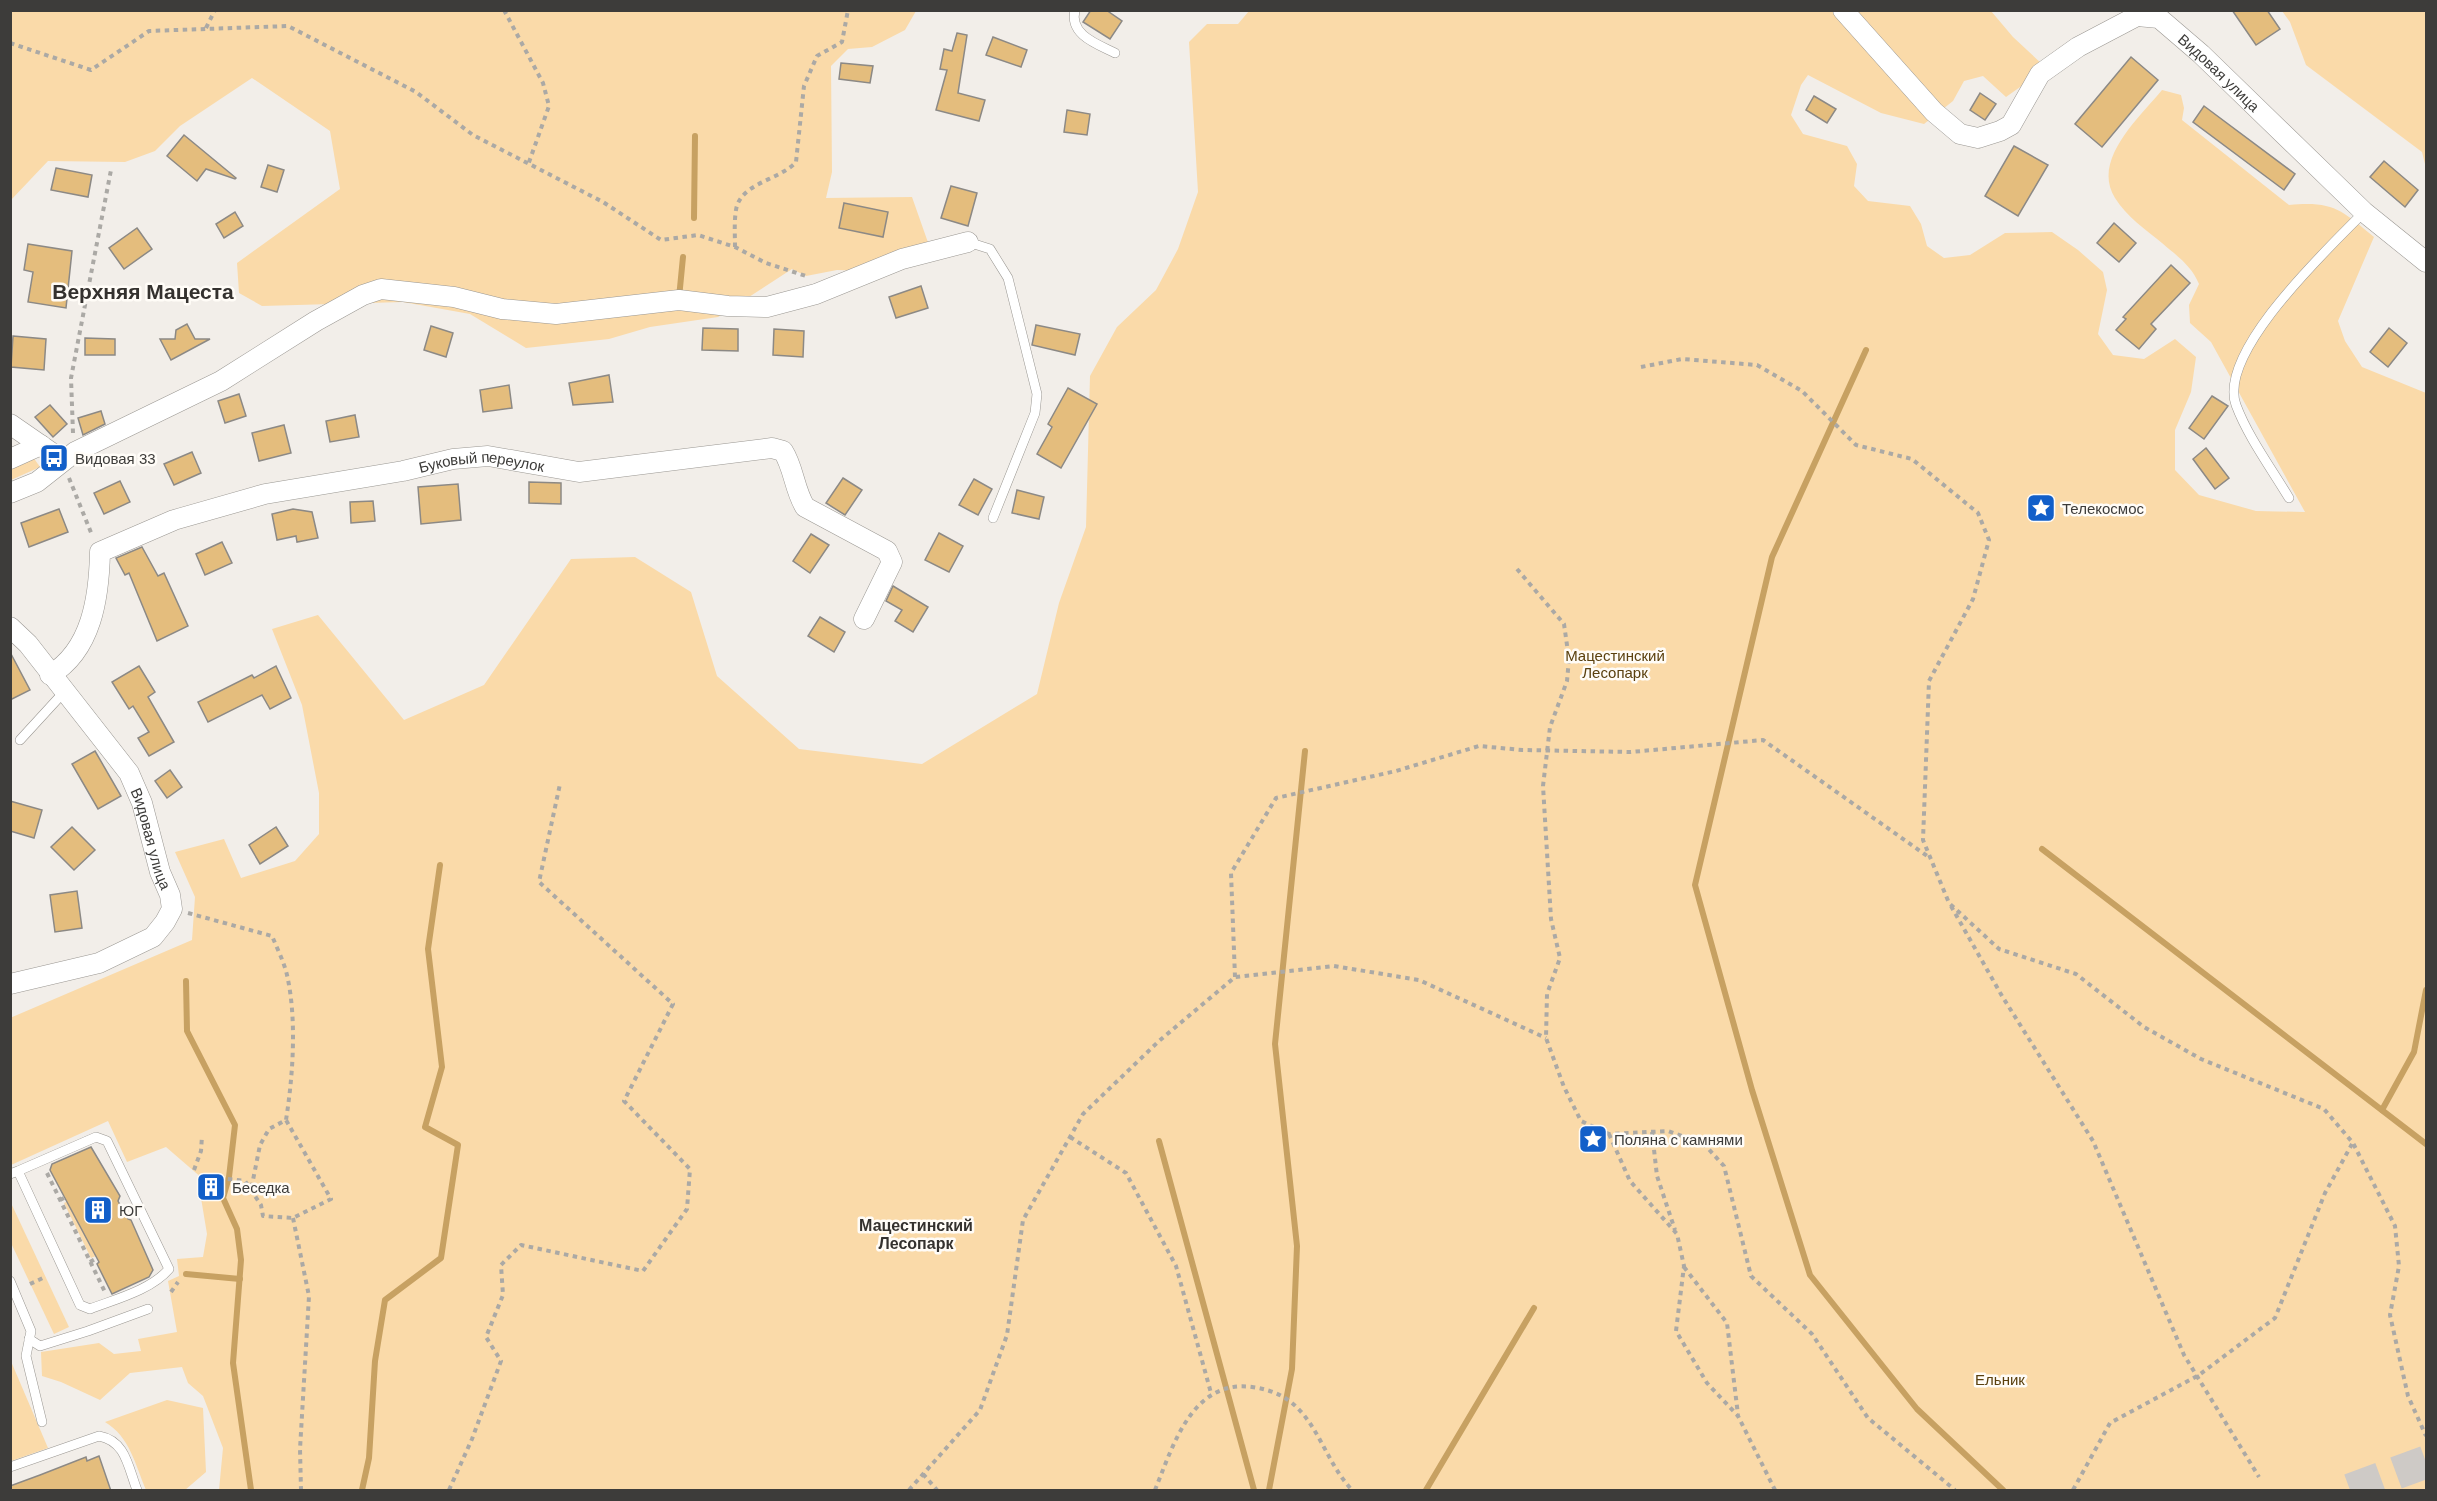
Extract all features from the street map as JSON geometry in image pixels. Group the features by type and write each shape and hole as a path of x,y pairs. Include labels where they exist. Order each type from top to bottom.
{"street":[{"name":"Видовая улица","path":"1843,10 1934,112 1960,134 1978,138 2000,131 2011,124 2040,74 2078,47 2138,16 2159,18 2201,54 2364,212 2427,262"},
{"path":"10,493 37,482 69,456 221,381 316,321 363,295 381,289 454,297 502,309 556,314 679,300 728,306 766,307 816,294 902,259 968,242"},
{"path":"10,424 40,445 69,456"},
{"path":"10,459 40,445"},
{"name":"Буковый переулок","path":"100,552 174,520 265,494 403,471 453,459 488,456 579,472 772,448 783,451 790,463 797,494 804,507 887,551 892,562 889,573 864,619"},
{"path":"50,675 69,661 87,634 99,584 100,552"},
{"name":"Видовая улица","path":"10,627 28,644 129,773 142,803 160,872 170,895 172,909 153,936 99,963 10,984"}],"lane":[{"path":"1075,10 1077,29 1085,38 1114,53"},
{"path":"2289,498 2235,404 2235,377 2248,346 2298,280 2364,212"},
{"path":"968,242 990,249 1008,278 1037,394 1035,413 993,518"},
{"path":"20,740 64,692"},
{"path":"96,1137 107,1142 169,1269 160,1280 114,1300 90,1309 80,1305 14,1173 96,1137"},
{"path":"10,1281 31,1331 26,1356 42,1422"},
{"path":"29,1339 40,1346 88,1332 148,1309"},
{"path":"10,1467 99,1436 111,1438 119,1444 137,1491"}],"path":[{"path":"206,28 215,10"},
{"path":"504,10 543,83 549,106 528,165"},
{"path":"735,247 736,210 739,198 747,191 789,170 796,162 804,86 817,56 842,42 848,10"},
{"path":"10,43 91,70 149,31 288,26 416,92 473,135 603,202 661,240 698,235 735,247 766,263 806,276 816,274"},
{"path":"100,552 69,456 70,378 111,170"},
{"path":"1641,367 1682,359 1757,365 1802,391 1856,445 1912,459 1978,513 1989,540 1972,599 1929,681 1923,840 1949,903 2002,996 2093,1141 2184,1355 2259,1477"},
{"path":"1517,569 1564,624 1569,659 1567,681 1550,727 1544,797 1551,919 1560,958 1547,994 1546,1038 1564,1087 1581,1121 1609,1134 1668,1131 1704,1144 1724,1166 1751,1276 1812,1334 1868,1418 1955,1491"},
{"path":"1235,976 1231,873 1276,798 1396,771 1479,746 1631,752 1763,740 1930,859"},
{"path":"449,1491 472,1439 501,1361 486,1337 503,1295 501,1265 521,1245 643,1271 687,1209 690,1168 624,1101 673,1004 539,882 560,784"},
{"path":"1949,903 1999,949 2076,974 2144,1027 2192,1054 2324,1109 2353,1143 2395,1226 2399,1266 2390,1315 2408,1396 2427,1436"},
{"path":"172,909 224,921 272,936 287,975 293,1049 292,1086 286,1120 331,1199 293,1218 263,1216 261,1205 245,1181 201,1176"},
{"path":"909,1491 980,1410 1007,1335 1023,1220 1083,1114 1159,1041 1235,976 1334,966 1419,980 1546,1038"},
{"path":"251,1190 260,1145 269,1129 286,1120"},
{"path":"1652,1132 1657,1176 1677,1234 1684,1266 1676,1331 1707,1383 1738,1416 1775,1491"},
{"path":"1609,1134 1630,1180 1677,1234"},
{"path":"194,1170 201,1152 202,1136"},
{"path":"1070,1137 1126,1173 1176,1266 1212,1393"},
{"path":"2073,1491 2110,1423 2199,1375 2275,1318 2325,1193 2353,1143"},
{"path":"47,1173 106,1294 114,1300"},
{"path":"60,1200 66,1197"},
{"path":"293,1218 309,1296 300,1449 301,1491"},
{"path":"90,1262 97,1258"},
{"path":"1684,1266 1727,1323 1738,1416"},
{"path":"30,1284 45,1277"},
{"path":"1155,1491 1179,1430 1212,1393 1240,1385 1265,1389 1287,1397 1304,1415 1340,1478 1352,1491"},
{"path":"923,1474 937,1491"}],"green space":[{"path":"11,11 916,11 905,30 872,47 848,49 831,66 832,172 826,198 912,197 931,251 871,271 837,270 806,276 792,269 718,317 650,327 609,339 526,348 470,314 403,302 262,306 239,293 237,263 340,189 330,131 252,78 180,126 155,151 125,162 48,161 11,200"},
{"name":"Мацестинский Лесопарк","path":"1249,11 1991,11 2013,37 2043,65 2030,80 2006,97 1983,76 1964,81 1953,101 1924,124 1881,113 1808,75 1801,85 1791,115 1803,134 1847,146 1857,164 1854,186 1868,201 1910,206 1921,224 1927,246 1944,258 1970,255 2005,233 2052,232 2078,250 2103,272 2107,290 2098,334 2113,355 2144,359 2175,339 2196,357 2191,392 2175,430 2175,470 2199,495 2256,511 2305,512 2211,342 2190,323 2189,305 2199,284 2196,277 2183,261 2130,217 2115,198 2109,184 2109,169 2114,154 2131,126 2162,90 2181,95 2184,108 2182,120 2289,205 2317,205 2336,209 2374,237 2338,321 2345,341 2362,367 2426,393 2426,1490 219,1490 223,1448 203,1396 188,1383 182,1367 130,1373 100,1400 42,1376 41,1352 99,1343 114,1354 141,1351 138,1339 177,1332 168,1281 179,1276 177,1259 203,1257 207,1234 200,1192 203,1179 166,1147 127,1162 108,1121 11,1165 10,1018 192,940 195,897 175,852 224,839 241,878 295,861 319,834 319,793 302,705 272,629 318,615 404,720 484,685 571,559 635,557 691,592 717,676 799,749 922,764 1037,694 1059,603 1086,527 1090,376 1117,327 1156,290 1178,249 1198,192 1189,42 1207,24 1238,24"},
{"path":"2282,11 2426,11 2426,168 2422,152 2306,65 2290,22"},
{"path":"33,457 40,467 11,480 10,467"},
{"path":"68,1201 96,1256 91,1258 64,1203"},
{"path":"11,1203 69,1327 54,1334 11,1243"},
{"path":"10,1359 48,1448 11,1461 10,1461"},
{"path":"167,1400 203,1408 206,1472 185,1490 146,1490 126,1443 105,1422"}],"building":[{"path":"1091,10 1106,10 1122,21 1110,39 1083,22"},
{"path":"2232,10 2267,10 2280,29 2256,45"},
{"path":"957,33 967,35 958,93 985,100 979,121 936,110 947,70 940,69 944,49 952,51"},
{"path":"993,37 1027,50 1021,67 986,55"},
{"path":"2131,57 2158,80 2102,147 2075,124"},
{"path":"841,63 873,66 870,83 839,79"},
{"path":"1980,93 1996,104 1985,120 1970,110"},
{"path":"1814,96 1836,109 1827,123 1806,110"},
{"path":"2204,106 2295,174 2284,190 2193,122"},
{"path":"1067,110 1090,114 1087,135 1064,132"},
{"path":"184,135 236,178 206,169 197,181 167,156"},
{"path":"2014,146 2048,165 2018,216 1985,196"},
{"path":"2384,161 2418,190 2405,207 2370,177"},
{"path":"268,165 284,170 277,192 261,187"},
{"path":"56,168 92,175 88,197 51,190"},
{"path":"951,186 977,193 968,226 941,218"},
{"path":"844,203 888,212 883,237 839,228"},
{"path":"235,212 243,226 224,238 216,224"},
{"path":"2114,223 2136,243 2119,262 2097,243"},
{"path":"137,228 152,249 124,269 109,248"},
{"path":"28,244 72,251 66,308 28,302 33,272 24,270"},
{"path":"2171,265 2190,283 2151,324 2156,329 2139,349 2116,330 2126,319 2123,317"},
{"path":"921,286 928,308 896,318 889,297"},
{"path":"187,324 195,339 210,339 171,360 160,339 175,339 176,330"},
{"path":"1036,325 1080,334 1075,355 1032,345"},
{"path":"431,326 453,333 446,357 424,350"},
{"path":"703,328 738,329 738,351 702,350"},
{"path":"2389,328 2407,343 2388,367 2370,352"},
{"path":"774,329 804,331 803,357 773,355"},
{"path":"13,336 46,339 44,370 11,367"},
{"path":"85,338 115,339 115,355 85,355"},
{"path":"609,375 613,402 573,405 569,383"},
{"path":"509,385 512,408 483,412 480,390"},
{"path":"1068,388 1097,404 1061,468 1037,454 1052,427 1048,424"},
{"path":"239,394 246,416 225,423 218,401"},
{"path":"2212,396 2228,406 2204,439 2189,428"},
{"path":"50,405 67,424 53,437 35,417"},
{"path":"101,411 105,424 83,435 78,418"},
{"path":"355,415 359,437 330,442 326,421"},
{"path":"284,425 291,453 259,461 252,433"},
{"path":"2206,448 2229,478 2215,489 2193,459"},
{"path":"192,452 201,473 174,485 164,464"},
{"path":"843,478 862,490 845,515 826,503"},
{"path":"974,479 992,489 978,515 959,505"},
{"path":"120,481 130,502 104,514 94,493"},
{"path":"529,482 561,483 561,504 529,503"},
{"path":"458,484 461,520 421,524 418,487"},
{"path":"1017,490 1044,497 1039,519 1012,513"},
{"path":"373,501 375,521 351,523 350,502"},
{"path":"59,509 68,532 29,547 21,523"},
{"path":"293,509 312,512 318,538 297,542 296,536 277,540 272,514"},
{"path":"939,533 963,546 949,572 925,560"},
{"path":"811,534 829,545 810,573 793,561"},
{"path":"222,542 232,563 205,575 196,554"},
{"path":"142,547 158,576 164,573 188,626 157,641 129,573 125,575 116,558"},
{"path":"893,586 928,607 913,632 895,621 902,610 886,601"},
{"path":"820,617 845,632 834,652 808,636"},
{"path":"10,652 30,690 10,700"},
{"path":"139,666 155,692 148,697 174,742 149,756 138,738 149,732 133,706 129,709 112,682"},
{"path":"276,666 291,698 270,709 262,695 208,722 198,702 252,675 254,678"},
{"path":"95,751 121,796 98,809 72,764"},
{"path":"170,770 182,787 167,798 155,781"},
{"path":"10,801 42,810 34,838 10,831"},
{"path":"72,827 95,850 74,870 51,847"},
{"path":"276,827 288,846 260,864 249,845"},
{"path":"77,891 82,928 55,932 50,895"},
{"name":"ЮГ","path":"91,1147 120,1196 118,1201 128,1219 131,1220 153,1270 149,1277 112,1294 97,1264 99,1262 50,1170 52,1164"},
{"path":"99,1456 111,1491 10,1491 10,1486 86,1457 87,1461"}],"waterway":[{"path":"694,218 695,136"},
{"path":"679,298 683,257"},
{"path":"1866,350 1772,557 1695,885 1752,1090 1810,1275 1917,1409 2003,1490"},
{"path":"1269,1490 1292,1369 1297,1246 1275,1044 1305,751"},
{"path":"2042,849 2426,1144"},
{"path":"362,1490 369,1458 375,1361 385,1300 441,1258 458,1145 425,1127 442,1067 428,949 440,865"},
{"path":"186,981 187,1031 235,1125 229,1177 223,1198 237,1229 241,1260 233,1363 251,1490"},
{"path":"2382,1110 2414,1052 2426,990"},
{"path":"1159,1141 1254,1490"},
{"path":"186,1274 240,1279"},
{"path":"1426,1490 1534,1308"}],"tunnel":[{"path":"2350,1490 2426,1462"}],"place":[{"name":"Видовая 33","path":"54,458"},
{"name":"Телекосмос","path":"2041,508"},
{"name":"Поляна с камнями","path":"1593,1139"},
{"name":"Беседка","path":"211,1187"},
{"name":"ЮГ","path":"98,1210"}],"district":[{"name":"Верхняя Мацеста","path":"143,291"},
{"name":"Мацестинский Лесопарк","path":"916,1234"}],"park label":[{"name":"Ельник","path":"2000,1379"}]}
